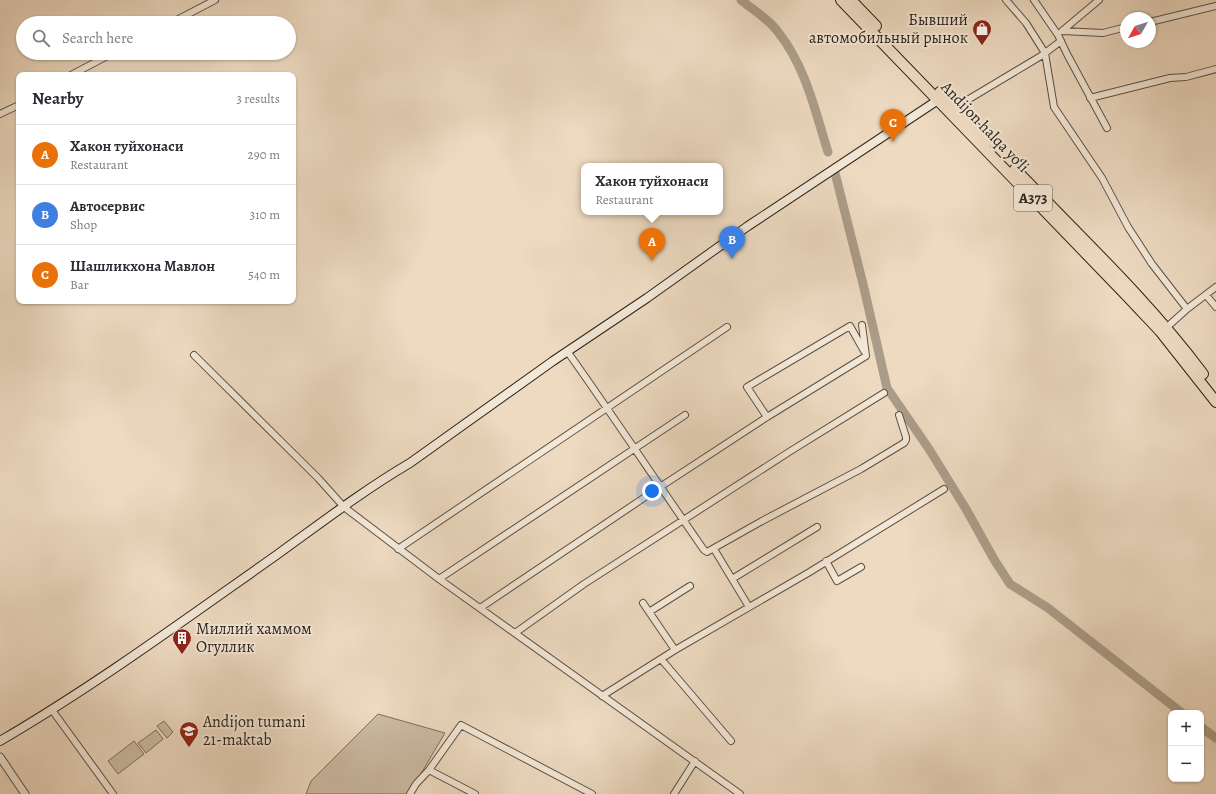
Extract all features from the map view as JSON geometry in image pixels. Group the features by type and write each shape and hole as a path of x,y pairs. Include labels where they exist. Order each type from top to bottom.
{"highway":[{"name":"Andijon halqa yo‘li","path":"841,0 1140,298 1186,351 1216,392"},
{"name":"Andijon halqa yo‘li","path":"851,0 940,97"},
{"name":"Andijon halqa yo‘li","path":"952,109 1160,331 1216,402"}],"main road":[{"path":"0,741 52,710 177,625 389,475 410,463 748,226 940,97"}],"street":[{"path":"184,16 215,0"},
{"path":"1006,0 1026,23 1045,53 1054,107 1102,178 1128,227 1144,252 1187,309"},
{"path":"1034,0 1060,33 1061,41 1106,128"},
{"path":"1060,33 1099,0"},
{"path":"1156,21 1216,6"},
{"path":"1060,33 1103,33 1120,29"},
{"path":"952,109 1045,53 1061,41"},
{"path":"77,72 100,60"},
{"path":"1090,98 1170,78 1186,77 1216,69"},
{"path":"0,114 16,106"},
{"path":"1166,328 1187,309 1216,287"},
{"path":"1206,295 1216,307"},
{"path":"862,325 866,355"},
{"path":"768,417 747,387 850,326 866,355"},
{"path":"398,549 727,327"},
{"path":"568,351 660,487 704,550 707,552 861,469 904,443 906,437 899,415"},
{"path":"194,355 313,473 344,507 439,579 740,794"},
{"path":"480,608 660,487 866,355"},
{"path":"515,633 584,584 789,452 884,393"},
{"path":"439,579 685,414"},
{"path":"602,696 674,650 749,607 944,489"},
{"path":"732,579 817,527"},
{"path":"714,549 749,607"},
{"path":"826,561 837,581 861,567"},
{"path":"649,612 690,586"},
{"path":"643,603 674,650"},
{"path":"661,659 731,741"},
{"path":"52,710 113,794"},
{"path":"410,794 461,725 592,794"},
{"path":"0,758 25,794"},
{"path":"674,794 695,761"},
{"path":"429,770 475,794"}],"shaded area":[{"path":"378,714 445,733 409,794 306,794 311,781"},
{"path":"164,721 173,732 167,738 157,726"},
{"path":"156,730 163,739 146,753 138,743"},
{"path":"134,741 144,754 118,774 108,761"}],"waterway":[{"path":"741,0 770,23 788,46 809,90 828,152"},
{"path":"835,173 887,388 929,449 966,509 995,561 1010,584 1048,608 1178,710"},
{"path":"1204,729 1216,738"}],"place":[{"name":"Бывший автомобильный рынок","path":"982,46"},
{"name":"Шашликхона Мавлон","path":"893,142"},
{"name":"Автосервис","path":"732,259"},
{"name":"Хакон туйхонаси","path":"652,261"},
{"name":"Миллий хаммом Огуллик","path":"182,655"},
{"name":"Andijon tumani 21-maktab","path":"189,748"}]}
